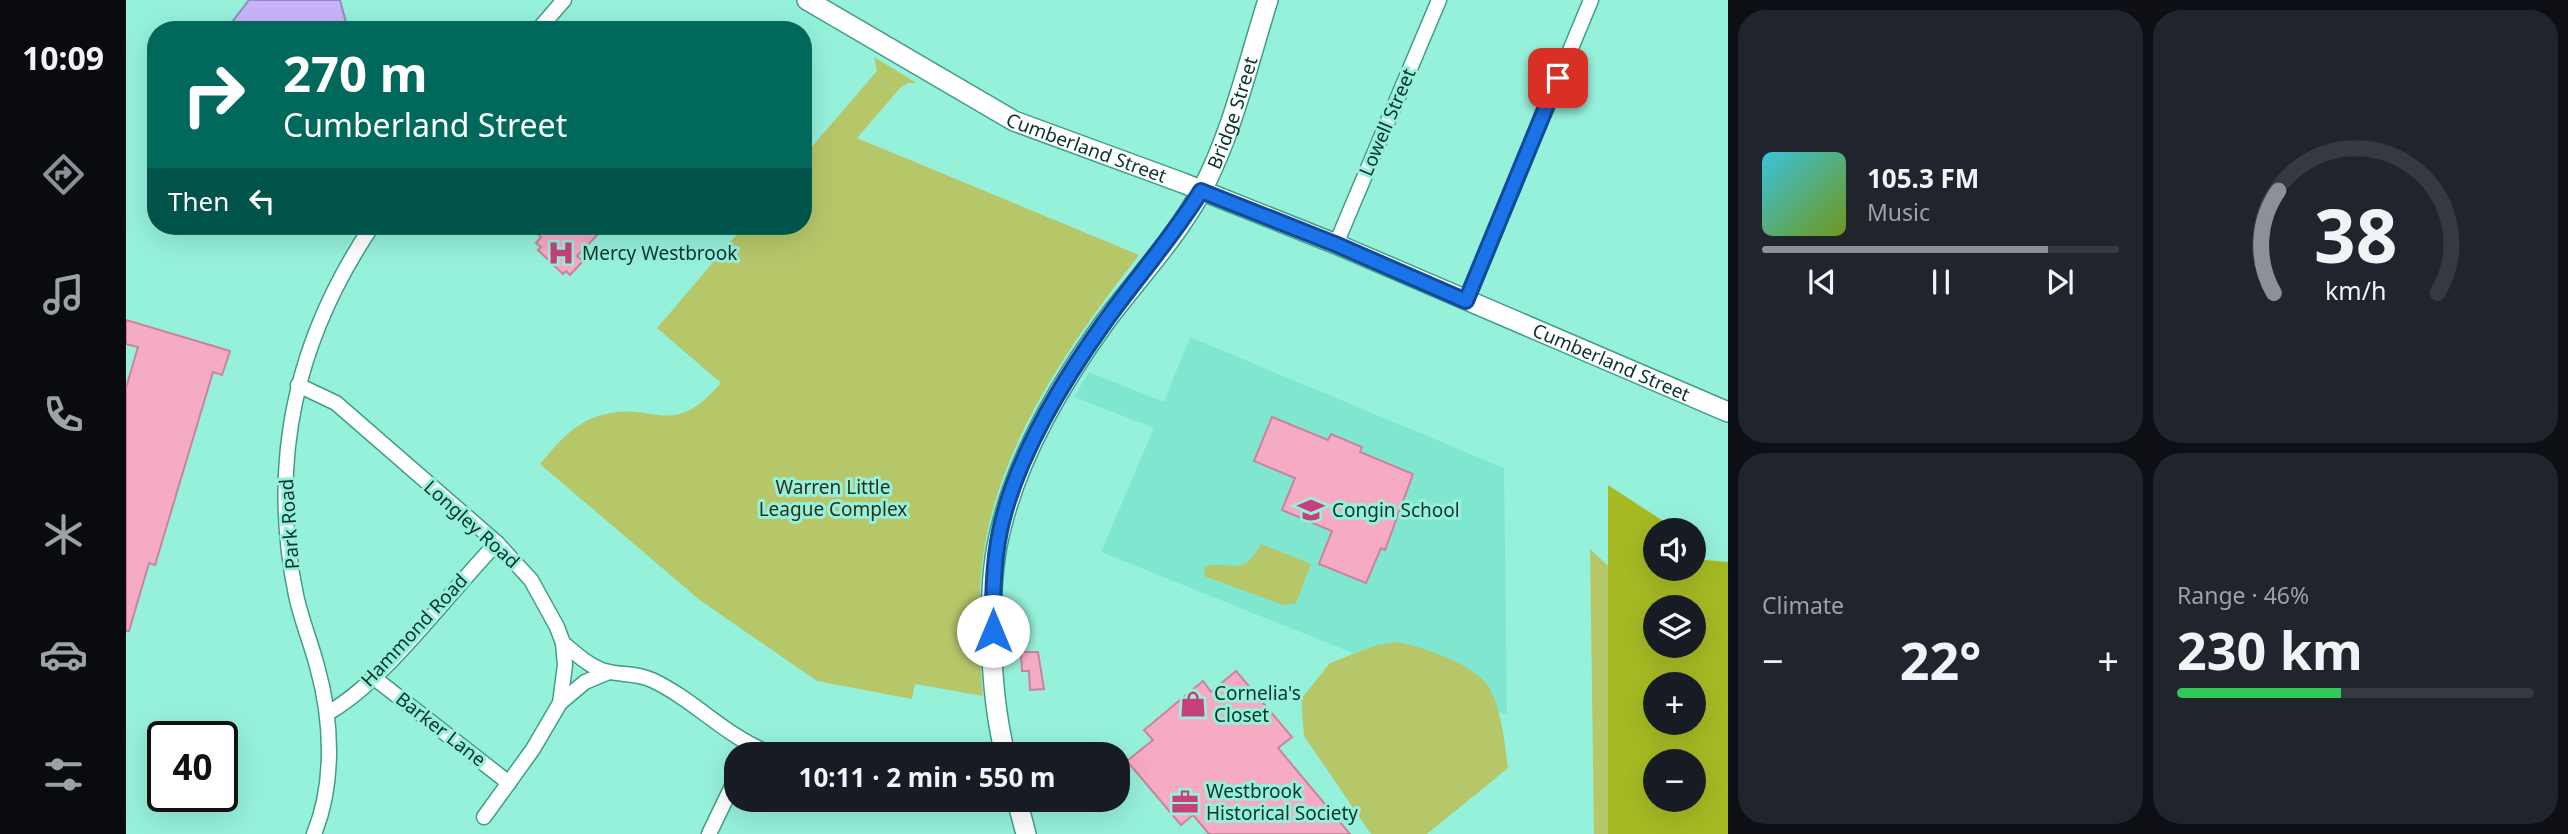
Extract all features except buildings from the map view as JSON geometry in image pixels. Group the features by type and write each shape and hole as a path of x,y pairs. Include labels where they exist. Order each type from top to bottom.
{"main road":[{"name":"Cumberland Street","path":"807,0 1014,121 1335,244 1728,412"},
{"name":"Bridge Street","path":"1003,742 994,679 993,607 1000,529 1010,499 1058,393 1105,322 1167,244 1201,191 1223,140 1268,0"},
{"path":"1020,812 1026,834"}],"street":[{"path":"546,21 564,0"},
{"name":"Lowell Street","path":"1335,244 1438,0"},
{"path":"1466,301 1591,0"},
{"name":"Park Road","path":"314,834 327,780 328,713 297,598 285,509 288,434 298,385 324,307 346,265 366,235"},
{"name":"Longley Road","path":"298,385 336,403 497,543 531,580 564,643"},
{"name":"Hammond Road","path":"328,713 344,704 373,677 497,543"},
{"path":"564,643 579,657 608,672 638,675 661,685 739,742"},
{"path":"560,703 564,643"},
{"path":"484,817 533,750 560,703 584,682 608,672"},
{"name":"Barker Lane","path":"373,677 509,783"},
{"path":"709,834 724,803"}],"shaded area":[{"path":"249,0 340,0 346,21 233,21"},
{"name":"Congin School","path":"1190,337 1504,468 1507,715 1101,552 1154,428 1074,397 1089,372 1164,402"}],"green space":[{"name":"Warren Little League Complex","path":"874,57 917,83 908,83 901,87 857,138 1139,255 1054,375 1035,407 1005,474 993,509 983,555 979,625 983,696 915,684 912,699 817,681 701,601 540,464 580,424 617,412 674,415 688,411 721,383 657,328 736,235 812,235 812,147 877,71"},
{"path":"1608,485 1659,518 1643,518 1643,581 1706,581 1706,560 1728,562 1728,834 1608,834"},
{"path":"1261,544 1311,564 1296,603 1283,605 1204,576 1205,566 1242,565 1254,555"},
{"path":"1590,549 1643,598 1643,658 1696,658 1699,672 1643,672 1643,735 1706,735 1706,712 1728,834 1594,834"},
{"path":"1397,642 1444,656 1478,675 1491,691 1504,736 1508,768 1427,834 1371,834 1304,736 1301,699 1330,663 1377,645"}],"place":[{"name":"Mercy Westbrook","path":"561,253"},
{"name":"Congin School","path":"1311,510"},
{"name":"Cornelia's Closet","path":"1193,704"},
{"name":"Westbrook Historical Society","path":"1185,802"}],"route":[{"path":"993,631 994,582 1000,529 1030,450 1058,393 1078,362 1105,322 1180,226 1201,191 1335,244 1466,301 1558,78"}]}
